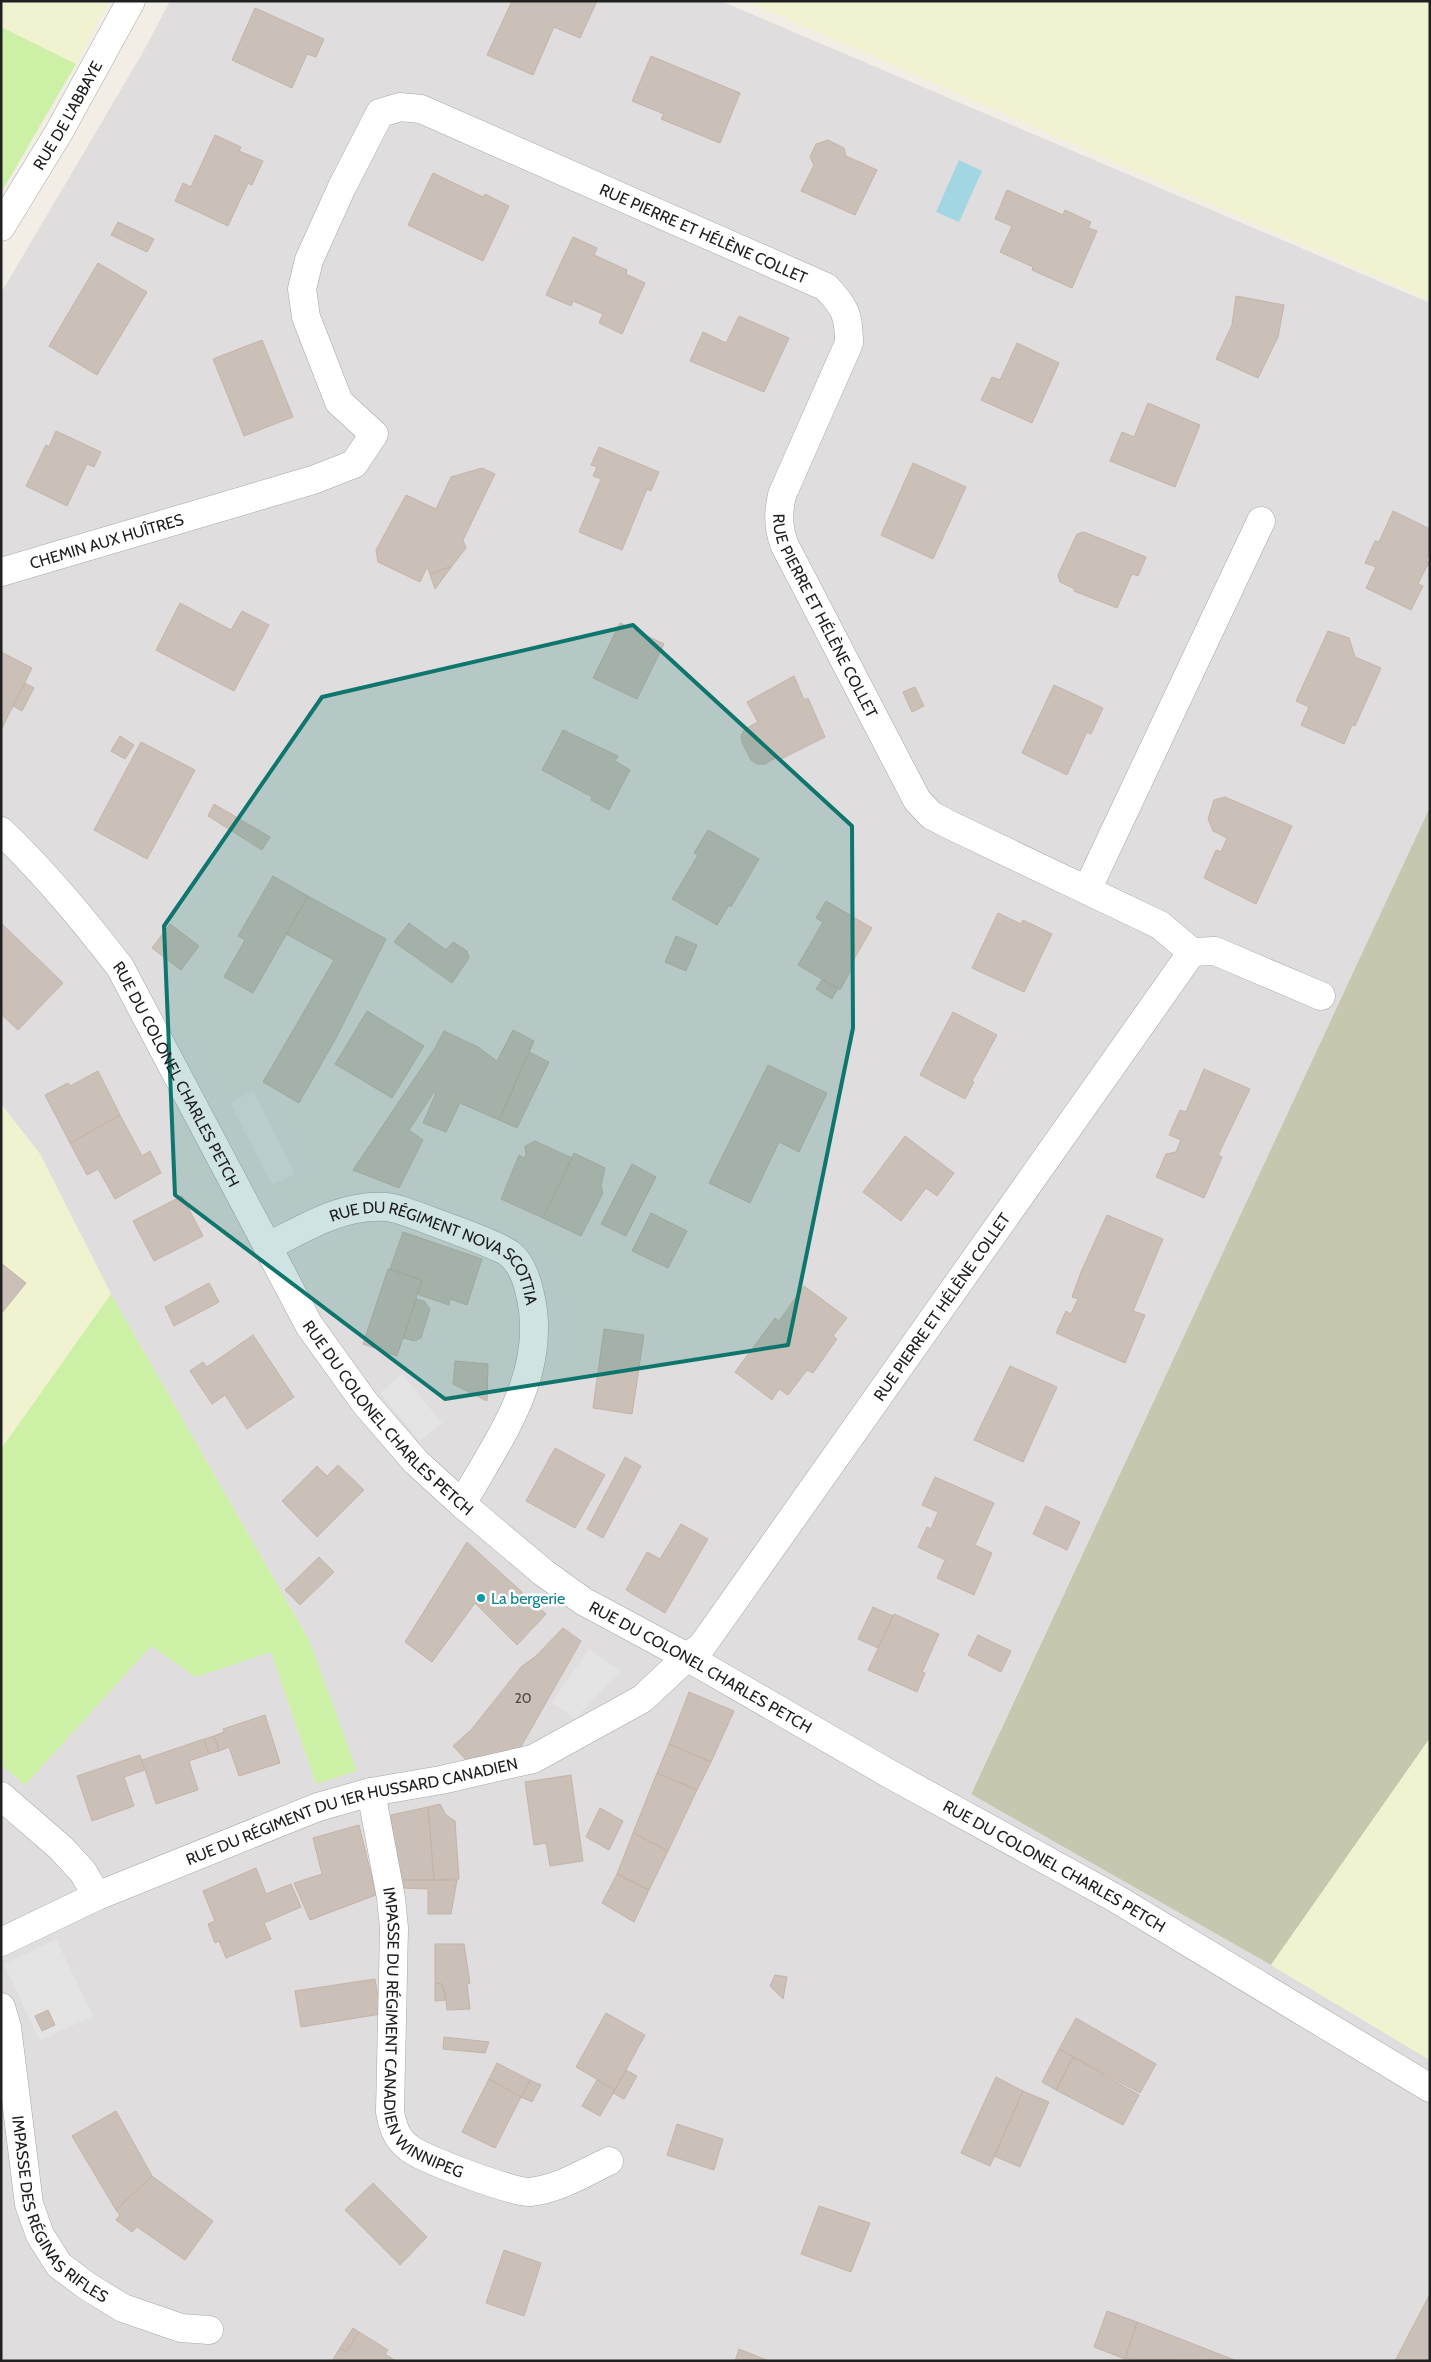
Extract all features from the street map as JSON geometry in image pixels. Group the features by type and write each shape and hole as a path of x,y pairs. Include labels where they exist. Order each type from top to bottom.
{"street":[{"name":"RUE DE L'ABBAYE","path":"1,227 58,132 131,1"},
{"name":"RUE PIERRE ET HÉLÈNE COLLET","path":"213,511 313,480 354,464 374,434 339,402 306,317 302,289 309,260 317,241 380,113 400,106 421,109 826,287 841,302 849,320 849,343 782,495 778,512 779,529 784,544 916,800 931,815 944,822 1160,925 1192,952 708,1638 702,1646 687,1657"},
{"name":"CHEMIN AUX HUÎTRES","path":"1,572 213,511"},
{"path":"1088,890 1261,521"},
{"name":"RUE DU COLONEL CHARLES PETCH","path":"1,832 31,860 61,894 120,967 269,1246 309,1325 365,1403 416,1462 462,1504 544,1573 583,1601 687,1657 888,1773 1115,1898 1430,2088"},
{"path":"1192,952 1215,951 1321,996"},
{"name":"RUE DU RÉGIMENT NOVA SCOTTIA","path":"269,1246 323,1219 356,1209 388,1207 454,1230 510,1253 526,1277 533,1306 534,1343 529,1376 512,1416 462,1504"},
{"name":"RUE DU RÉGIMENT DU 1ER HUSSARD CANADIEN","path":"1,1942 97,1896 318,1806 371,1792 441,1780 533,1759 642,1699 687,1657"},
{"name":"IMPASSE DU RÉGIMENT CANADIEN WINNIPEG","path":"371,1792 391,1898 394,1928 390,2112 394,2133 410,2149 504,2188 530,2192 565,2182 609,2161"},
{"path":"1,1796 61,1848 83,1872 97,1896"},
{"name":"IMPASSE DES RÉGINAS RIFLES","path":"1,2007 7,2027 28,2204 40,2235 59,2265 87,2286 123,2308 181,2328 209,2330"}],"highlighted area":[{"path":"633,625 852,826 853,1028 788,1345 445,1399 175,1195 164,926 322,697"}],"shaded area":[{"path":"1,1 109,1 76,64 1,27"},
{"path":"170,1 721,1 1430,303 1430,807 971,1793 1271,1965 1430,2060 1430,2361 1,2361 1,1765 25,1785 151,1645 196,1677 271,1651 316,1784 310,1642 111,1294 40,1154 1,1104 1,293 142,54"},
{"path":"747,1 1430,1 1430,300"},
{"path":"1430,807 1430,1738 1271,1965 971,1794"},
{"path":"253,1091 295,1174 272,1185 230,1103"},
{"path":"1,1104 40,1154 111,1294 1,1449"},
{"path":"402,1374 442,1423 420,1441 380,1393"},
{"path":"589,1649 620,1671 575,1719 552,1702"},
{"path":"1430,1738 1430,2060 1271,1965"},
{"path":"56,1939 93,2016 40,2041 4,1964"}],"green space":[{"path":"1,27 76,64 1,193"},
{"path":"111,1294 310,1642 357,1771 316,1784 271,1652 196,1677 151,1646 25,1785 1,1765 1,1449"}],"water":[{"path":"959,160 982,171 959,222 936,212"}],"building":[{"path":"512,1 597,1 580,38 554,27 533,75 487,55"},
{"path":"255,8 324,39 316,57 307,54 292,88 232,60"},
{"path":"651,56 740,93 720,143 661,119 664,114 632,101"},
{"path":"215,135 241,147 239,151 263,161 252,185 248,183 228,226 175,201 183,183 191,187"},
{"path":"828,140 844,148 846,156 877,170 855,215 801,191 814,165 810,157 816,144"},
{"path":"433,173 483,197 485,194 509,206 483,261 408,225"},
{"path":"1007,190 1063,215 1065,210 1091,222 1088,228 1097,231 1072,288 1032,270 1033,267 1000,252 1012,226 995,219"},
{"path":"118,222 154,239 147,252 111,235"},
{"path":"573,237 597,248 594,255 627,270 626,274 645,283 622,334 599,323 603,314 573,301 571,306 546,295"},
{"path":"98,263 147,292 97,375 49,346"},
{"path":"1236,296 1284,305 1278,337 1258,378 1216,359 1232,325"},
{"path":"739,316 789,338 764,392 690,361 703,332 726,343"},
{"path":"262,340 293,417 244,436 213,359"},
{"path":"1017,343 1059,363 1032,423 981,400 992,377 1000,380"},
{"path":"1148,403 1200,425 1175,487 1110,461 1122,432 1134,437"},
{"path":"56,431 101,452 94,467 87,464 67,506 26,486 46,445 49,447"},
{"path":"599,447 659,472 651,491 647,489 622,550 579,532 601,479 593,476 597,467 591,465"},
{"path":"913,463 966,487 933,559 881,535"},
{"path":"482,468 495,474 463,540 466,548 452,566 430,574 427,567 420,582 378,562 376,550 406,495 436,509 451,477"},
{"path":"1393,511 1430,529 1430,551 1426,561 1429,562 1418,584 1423,586 1411,610 1366,588 1376,567 1365,563 1375,541 1379,542"},
{"path":"1084,532 1146,557 1138,576 1132,574 1117,608 1074,591 1075,589 1060,582 1058,575 1077,534"},
{"path":"452,566 435,589 430,574"},
{"path":"180,603 231,630 242,611 269,625 234,691 156,650"},
{"path":"620,623 664,644 637,699 593,678"},
{"path":"1328,631 1349,638 1355,657 1381,668 1355,726 1352,725 1344,744 1301,725 1309,707 1296,701"},
{"path":"1,652 32,668 1,730"},
{"path":"794,676 804,700 808,698 825,737 779,760 777,757 765,764 757,764 751,760 741,736 745,729 758,722 747,702"},
{"path":"25,683 34,688 22,711 13,706"},
{"path":"1054,685 1103,708 1091,734 1087,732 1067,775 1022,753"},
{"path":"915,687 924,706 912,712 903,692"},
{"path":"563,730 618,756 615,761 630,770 609,810 591,800 592,797 542,770"},
{"path":"120,736 134,745 125,759 111,751"},
{"path":"141,742 195,770 147,859 94,830"},
{"path":"1225,797 1292,826 1256,904 1204,878 1216,850 1221,852 1227,838 1213,831 1208,819 1214,800"},
{"path":"214,804 270,837 262,850 208,816"},
{"path":"708,830 759,859 731,907 729,905 717,925 672,899 698,855 694,853"},
{"path":"273,876 308,896 253,993 224,977 245,940 238,936"},
{"path":"308,896 386,939 335,1040 299,1103 263,1082 334,960 286,934"},
{"path":"826,901 872,928 850,966 852,968 840,990 798,965 823,922 816,918"},
{"path":"998,913 1021,924 1023,920 1052,934 1024,992 972,968"},
{"path":"1,923 63,983 18,1030 1,1014"},
{"path":"409,923 446,950 453,942 467,951 469,958 452,983 394,942"},
{"path":"170,924 199,946 181,970 152,948"},
{"path":"676,936 697,945 686,971 665,962"},
{"path":"822,980 838,988 832,999 816,989"},
{"path":"367,1011 424,1046 392,1098 335,1064"},
{"path":"953,1012 997,1035 972,1081 974,1082 965,1099 920,1075"},
{"path":"513,1030 534,1041 499,1120 460,1103 446,1132 423,1123 436,1093 434,1092 409,1130 423,1140 399,1188 353,1170 435,1048 444,1031 478,1047 497,1061"},
{"path":"529,1052 549,1062 517,1128 499,1120"},
{"path":"768,1065 827,1093 799,1152 779,1142 750,1203 709,1183"},
{"path":"1204,1069 1250,1089 1218,1155 1222,1157 1204,1198 1156,1177 1166,1154 1176,1152 1181,1140 1169,1135 1180,1110 1186,1112"},
{"path":"98,1071 120,1115 70,1143 45,1095 68,1083 70,1086"},
{"path":"120,1115 142,1156 150,1151 161,1173 115,1199 98,1169 87,1175 70,1143"},
{"path":"905,1136 954,1173 937,1196 926,1188 901,1221 863,1192"},
{"path":"535,1141 572,1158 543,1218 501,1199 519,1155 524,1158 526,1155 525,1146"},
{"path":"574,1153 605,1168 601,1186 603,1193 581,1236 543,1218"},
{"path":"632,1164 656,1177 626,1236 601,1224"},
{"path":"182,1196 203,1236 154,1261 133,1221"},
{"path":"651,1213 687,1231 668,1268 632,1251"},
{"path":"1107,1215 1163,1239 1133,1311 1145,1315 1125,1363 1056,1333 1066,1311 1071,1314 1078,1299 1072,1297 1081,1272"},
{"path":"403,1232 482,1259 467,1305 450,1299 449,1305 417,1294 422,1280 390,1269"},
{"path":"1,1263 26,1283 1,1314"},
{"path":"388,1269 422,1280 397,1356 363,1344"},
{"path":"209,1283 219,1302 174,1326 165,1307"},
{"path":"804,1286 847,1318 833,1336 837,1339 813,1373 807,1370 788,1395 779,1389 772,1400 735,1372 775,1318 779,1321"},
{"path":"416,1299 424,1301 430,1309 421,1338 414,1341 403,1338"},
{"path":"604,1329 644,1335 632,1414 593,1408"},
{"path":"253,1335 294,1397 247,1429 225,1395 212,1404 190,1371 203,1362 207,1367"},
{"path":"455,1361 488,1364 487,1401 453,1384"},
{"path":"1010,1366 1057,1387 1023,1462 974,1440"},
{"path":"555,1448 605,1475 575,1528 526,1501"},
{"path":"625,1457 641,1466 603,1538 587,1529"},
{"path":"338,1465 364,1490 317,1537 282,1501 317,1466 327,1476"},
{"path":"935,1477 994,1503 975,1545 992,1553 974,1595 937,1578 945,1560 918,1547 927,1527 931,1529 938,1512 922,1505"},
{"path":"1046,1506 1080,1522 1067,1550 1033,1534"},
{"path":"681,1524 708,1539 665,1613 626,1590 647,1552 660,1559"},
{"name":"La bergerie","path":"467,1542 546,1614 517,1645 475,1603 432,1662 405,1642"},
{"path":"319,1557 334,1572 300,1605 285,1590"},
{"path":"873,1607 893,1616 878,1648 858,1639"},
{"path":"894,1614 939,1634 922,1672 925,1673 917,1692 868,1670"},
{"path":"563,1628 581,1641 518,1752 470,1764 453,1746 471,1730 522,1666 535,1657"},
{"path":"978,1635 1011,1651 1001,1672 968,1655"},
{"path":"689,1692 734,1711 711,1762 669,1744"},
{"path":"265,1715 280,1763 239,1776 229,1747 219,1751 214,1736 224,1732 223,1729"},
{"path":"214,1736 219,1751 209,1754 204,1739"},
{"path":"204,1739 209,1754 189,1761 198,1790 156,1804 142,1760"},
{"path":"669,1744 711,1762 697,1790 657,1773"},
{"path":"140,1755 145,1770 124,1777 134,1806 92,1821 77,1776"},
{"path":"657,1773 697,1790 668,1851 633,1833"},
{"path":"571,1775 583,1861 550,1866 546,1843 534,1845 525,1782"},
{"path":"440,1804 446,1815 455,1821 459,1879 434,1880 428,1807"},
{"path":"428,1807 434,1880 395,1880 391,1815"},
{"path":"600,1808 623,1821 609,1850 586,1837"},
{"path":"359,1825 376,1895 310,1920 294,1883 322,1874 313,1838"},
{"path":"633,1833 668,1851 649,1890 617,1874"},
{"path":"256,1868 266,1894 291,1884 301,1907 264,1923 271,1939 226,1958 219,1941 215,1943 208,1924 215,1921 203,1891"},
{"path":"617,1874 649,1890 634,1922 602,1903"},
{"path":"403,1880 457,1880 451,1914 428,1914 428,1889 403,1888"},
{"path":"435,1944 464,1944 470,1983 467,1984 470,2009 447,2010 445,1991 442,1984 435,1983"},
{"path":"775,1975 787,1977 783,1999 770,1986"},
{"path":"375,1979 381,2014 301,2027 295,1991"},
{"path":"435,1983 442,1984 446,2000 435,2001"},
{"path":"48,2010 55,2025 42,2031 35,2016"},
{"path":"606,2013 645,2035 615,2090 576,2067"},
{"path":"1076,2018 1156,2064 1140,2093 1059,2049"},
{"path":"444,2037 489,2042 485,2053 443,2049"},
{"path":"1059,2049 1073,2057 1056,2090 1042,2082"},
{"path":"1073,2057 1139,2095 1123,2125 1056,2090"},
{"path":"497,2063 530,2080 521,2097 489,2079"},
{"path":"626,2070 637,2076 624,2099 613,2093"},
{"path":"996,2077 1023,2091 990,2166 961,2153"},
{"path":"489,2079 521,2097 495,2148 462,2132"},
{"path":"530,2080 541,2085 532,2102 521,2097"},
{"path":"597,2080 615,2090 600,2116 582,2106"},
{"path":"1023,2091 1049,2102 1020,2167 994,2156"},
{"path":"116,2111 152,2176 116,2210 72,2136"},
{"path":"677,2124 723,2139 714,2170 667,2155"},
{"path":"152,2176 213,2221 185,2260 137,2227 132,2232 116,2220 120,2215 116,2210"},
{"path":"373,2183 427,2237 400,2265 345,2210"},
{"path":"819,2206 870,2223 851,2272 801,2254"},
{"path":"504,2250 541,2263 524,2316 486,2303"},
{"path":"1430,2294 1430,2361 1395,2361"},
{"path":"1107,2311 1137,2322 1125,2359 1094,2347"},
{"path":"1137,2322 1237,2361 1125,2359"},
{"path":"353,2328 359,2332 346,2352 340,2348"},
{"path":"359,2332 388,2350 385,2354 396,2361 332,2361 340,2348 346,2352"},
{"path":"739,2349 769,2361 735,2361"}],"place":[{"name":"La bergerie","path":"481,1598"}]}
